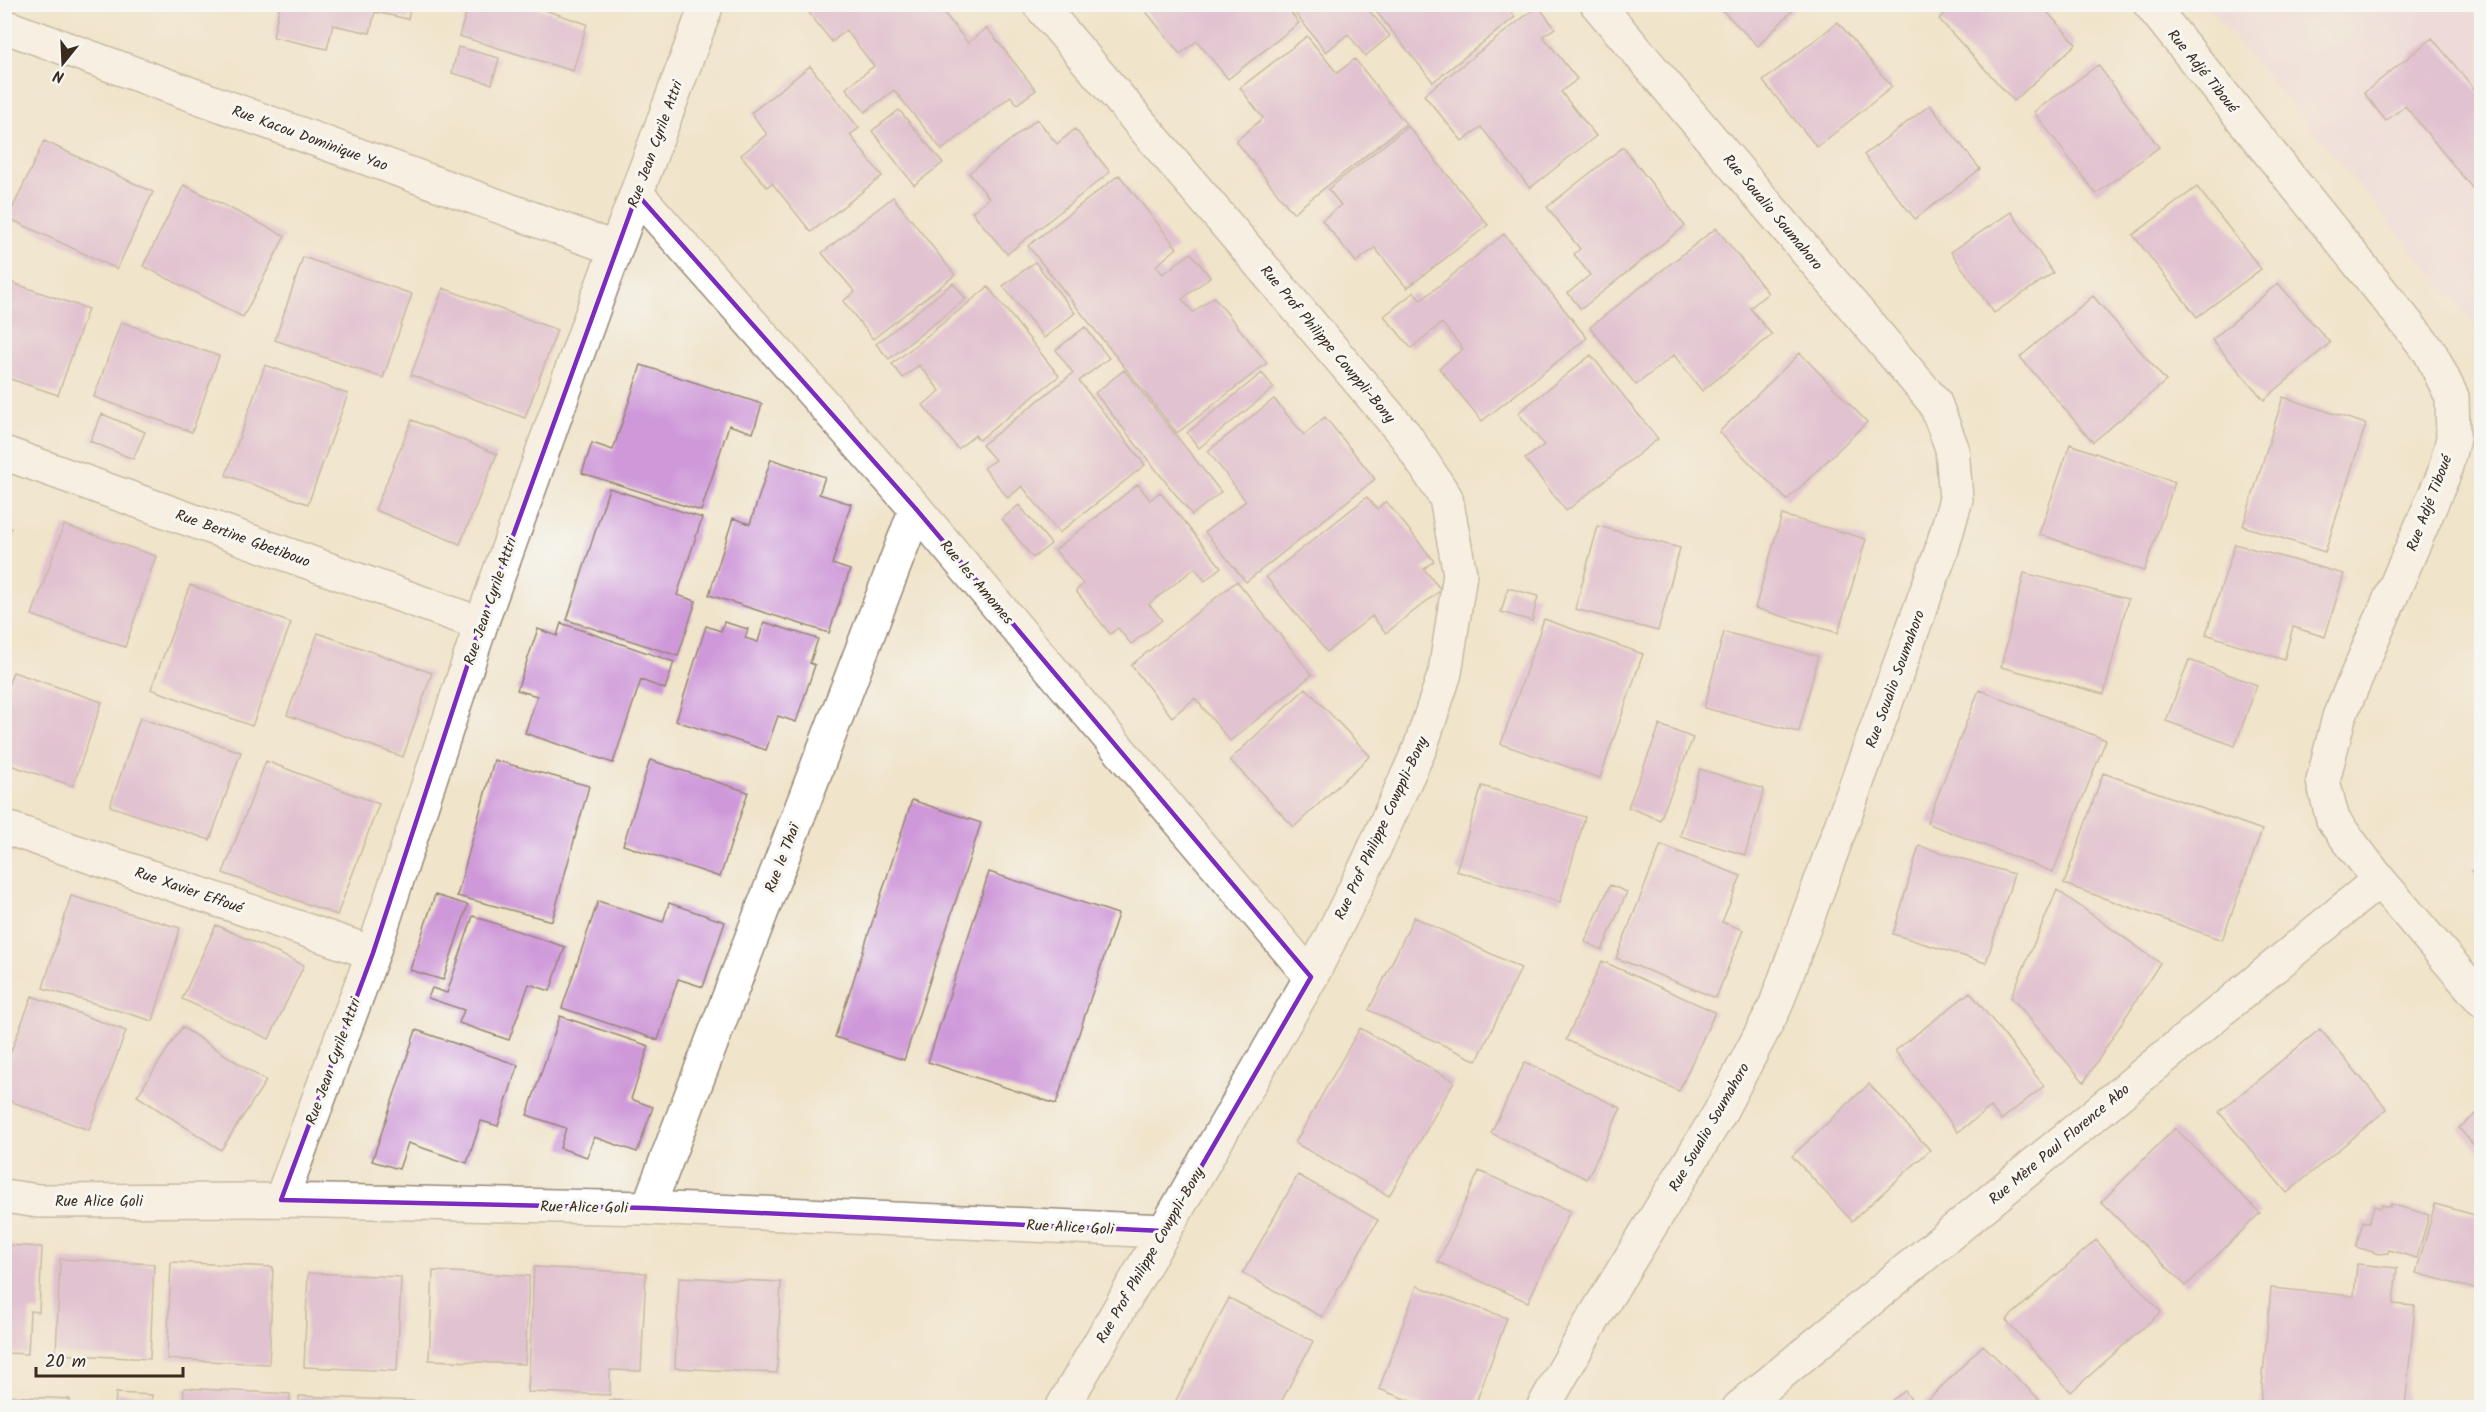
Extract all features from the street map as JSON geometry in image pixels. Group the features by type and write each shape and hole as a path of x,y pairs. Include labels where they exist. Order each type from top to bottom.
{"street":[{"name":"Rue Prof Philippe Cowppli-Bony","path":"1039,4 1405,435 1446,498 1460,574 1444,673 1420,748 1365,869 1311,977 1062,1407"},
{"name":"Rue Soualio Soumahoro","path":"1543,1407 1589,1326 1719,1114 1775,1007 1941,552 1956,499 1952,448 1935,403 1597,4"},
{"name":"Rue Adjé Tiboué","path":"2150,4 2430,352 2452,397 2453,438 2444,474 2339,717 2324,781 2333,820 2379,880 2481,1000"},
{"name":"Rue Jean Cyrile Attri","path":"281,1200 373,953 481,624 703,6"},
{"name":"Rue Kacou Dominique Yao","path":"4,26 616,249"},
{"name":"Rue les Amomes","path":"637,194 916,509 1311,977"},
{"name":"Rue Bertine Gbetibouo","path":"4,453 481,624"},
{"name":"Rue le Thaï","path":"648,1208 916,509"},
{"name":"Rue Xavier Effoué","path":"4,827 373,953"},
{"name":"Rue Mère Paul Florence Abo","path":"1739,1407 2379,880"},
{"name":"Rue Alice Goli","path":"4,1196 38,1201 281,1200 648,1208 1164,1231"}],"highlighted area":[{"path":"637,194 916,509 1311,977 1164,1231 648,1208 281,1200 373,953 481,624"}],"shaded area":[{"path":"2207,5 2481,5 2481,332 2291,104"}],"building":[{"path":"183,4 204,4 203,11"},
{"path":"280,4 411,4 408,19 375,12 370,33 333,25 327,49 273,37"},
{"path":"469,4 526,4 587,24 573,71 459,36"},
{"path":"802,4 937,4 968,43 987,28 1036,90 1017,104 1011,96 942,150 894,90 865,112 846,88 874,66 846,30 832,42"},
{"path":"1140,4 1284,4 1299,23 1228,79 1197,41 1180,54"},
{"path":"1288,4 1364,4 1390,36 1365,56 1348,34 1326,52"},
{"path":"1370,4 1505,4 1515,17 1433,82"},
{"path":"1716,4 1799,4 1758,46"},
{"path":"1954,4 2040,4 2076,44 2014,101 1939,19"},
{"path":"1538,6 1555,28 1543,36 1577,79 1561,92 1596,136 1530,188 1481,127 1462,141 1424,95"},
{"path":"1838,22 1892,87 1817,147 1763,81"},
{"path":"1307,36 1337,73 1355,59 1406,124 1293,213 1236,141 1263,118 1240,88"},
{"path":"2432,38 2482,98 2482,200 2405,106 2386,121 2364,93"},
{"path":"458,47 499,58 492,84 452,73"},
{"path":"2098,65 2159,147 2096,194 2034,112"},
{"path":"810,66 859,128 850,135 882,176 811,232 772,183 767,187 741,155 767,134 751,113"},
{"path":"1930,105 1980,169 1915,219 1864,155"},
{"path":"899,110 943,163 914,185 872,131"},
{"path":"1037,119 1057,144 1075,129 1110,172 1007,254 972,212 989,198 969,173"},
{"path":"1408,126 1488,225 1407,288 1375,248 1356,262 1322,220 1341,205 1328,189"},
{"path":"44,141 153,192 117,269 8,218"},
{"path":"1623,147 1685,226 1581,309 1568,293 1590,275 1574,254 1580,249 1547,207"},
{"path":"1119,175 1177,248 1156,266 1163,274 1191,253 1210,277 1182,299 1193,312 1214,297 1267,363 1177,433 1028,246"},
{"path":"184,185 285,236 243,317 143,266"},
{"path":"2197,187 2261,269 2197,317 2133,235"},
{"path":"893,197 955,275 873,339 843,301 855,292 822,253"},
{"path":"2011,212 2053,273 1994,313 1951,252"},
{"path":"1716,228 1768,293 1750,308 1772,335 1702,391 1674,355 1636,385 1590,327"},
{"path":"1504,234 1587,338 1482,421 1439,368 1463,349 1442,323 1411,348 1384,316 1414,292 1421,300"},
{"path":"303,257 412,294 383,378 275,340"},
{"path":"1035,262 1075,313 1044,338 1003,286"},
{"path":"4,280 88,309 58,395 4,377"},
{"path":"953,283 966,299 889,359 876,344"},
{"path":"2278,283 2330,343 2264,400 2212,340"},
{"path":"988,287 1059,376 979,440 975,435 958,449 923,405 940,391 919,365 903,378 892,364"},
{"path":"443,288 557,330 525,418 411,375"},
{"path":"2093,296 2166,381 2093,442 2020,357"},
{"path":"121,322 219,356 192,432 94,397"},
{"path":"1085,327 1109,358 1079,381 1145,465 1059,533 1022,486 1008,498 984,468 995,460 982,445 1073,373 1056,350"},
{"path":"1800,353 1867,422 1787,500 1719,432"},
{"path":"1591,355 1658,439 1566,511 1525,459 1544,445 1518,413"},
{"path":"265,365 348,394 308,504 226,475"},
{"path":"641,365 762,404 753,433 729,425 701,511 582,473 592,443 613,450"},
{"path":"1124,370 1221,492 1192,515 1095,393"},
{"path":"1262,373 1274,388 1199,448 1187,433"},
{"path":"2283,397 2366,424 2325,552 2243,526"},
{"path":"1274,399 1304,435 1325,417 1375,479 1246,582 1205,532 1246,501 1208,451"},
{"path":"102,414 145,432 133,459 90,441"},
{"path":"412,420 497,454 460,544 375,510"},
{"path":"2070,444 2175,482 2144,571 2039,534"},
{"path":"771,459 825,477 819,494 851,504 832,564 850,570 829,633 709,595 733,518 750,524"},
{"path":"1138,484 1150,500 1160,492 1221,567 1205,581 1195,568 1149,604 1162,620 1131,644 1118,628 1110,634 1076,591 1083,584 1055,550"},
{"path":"609,488 702,518 677,595 696,601 678,656 567,620"},
{"path":"1367,497 1377,509 1386,501 1434,561 1424,569 1441,590 1386,633 1372,616 1327,652 1266,577"},
{"path":"1019,505 1051,544 1033,558 1002,519"},
{"path":"1782,515 1866,539 1838,633 1755,608"},
{"path":"64,525 156,556 125,647 32,615"},
{"path":"4,526 11,528 5,547 4,547"},
{"path":"1598,526 1680,548 1658,631 1575,609"},
{"path":"2235,544 2344,574 2325,637 2293,627 2284,660 2206,634"},
{"path":"2024,573 2128,599 2104,694 2001,667"},
{"path":"1237,581 1312,675 1230,741 1195,698 1172,717 1131,665"},
{"path":"190,585 291,623 252,726 151,689"},
{"path":"1508,588 1538,596 1532,621 1501,612"},
{"path":"1544,619 1643,654 1600,778 1501,744"},
{"path":"724,622 748,629 745,638 758,642 764,622 818,639 810,663 815,665 796,722 778,716 766,750 676,721 706,626 721,631"},
{"path":"561,623 674,662 665,689 641,680 613,763 525,733 537,696 517,690 538,629 557,636"},
{"path":"1724,632 1818,656 1799,732 1704,708"},
{"path":"318,633 432,673 403,757 287,715"},
{"path":"2189,660 2257,685 2235,746 2166,721"},
{"path":"13,672 102,702 73,786 4,763 4,697"},
{"path":"1306,688 1370,756 1294,827 1230,760"},
{"path":"1979,690 2106,740 2053,872 1927,823"},
{"path":"140,718 241,752 210,840 110,806"},
{"path":"1660,725 1693,738 1660,820 1628,807"},
{"path":"494,760 589,786 552,921 457,896"},
{"path":"650,760 748,792 720,877 623,845"},
{"path":"266,761 379,804 337,915 223,873"},
{"path":"1700,769 1764,789 1745,855 1680,836"},
{"path":"2103,773 2262,830 2222,940 2064,884"},
{"path":"1482,786 1585,817 1560,902 1456,871"},
{"path":"912,800 981,823 904,1060 835,1037"},
{"path":"1661,845 1741,876 1722,922 1743,930 1716,998 1616,958"},
{"path":"1919,846 2014,874 1986,963 1893,934"},
{"path":"2482,862 2482,881 2472,871"},
{"path":"989,872 1118,914 1056,1104 928,1062"},
{"path":"1610,885 1627,892 1602,950 1585,942"},
{"path":"2057,890 2160,963 2084,1082 2011,997"},
{"path":"435,895 468,905 443,980 410,970"},
{"path":"71,896 180,928 153,1021 43,988"},
{"path":"598,901 663,922 669,903 725,922 703,987 678,979 658,1040 562,1008"},
{"path":"473,916 565,947 550,991 529,984 509,1040 459,1023 464,1010 428,998 432,988 447,993"},
{"path":"1414,917 1521,968 1477,1061 1369,1010"},
{"path":"216,925 304,965 269,1039 182,999"},
{"path":"1602,961 1715,1012 1679,1091 1566,1040"},
{"path":"1970,992 2044,1086 2001,1120 1991,1107 1958,1132 1895,1051"},
{"path":"32,996 126,1031 89,1130 4,1099 4,1070"},
{"path":"560,1016 649,1046 631,1099 653,1107 637,1152 594,1137 587,1157 560,1148 566,1128 527,1115"},
{"path":"182,1027 266,1081 221,1150 137,1096"},
{"path":"1360,1028 1454,1081 1389,1196 1295,1143"},
{"path":"2320,1029 2387,1109 2287,1193 2219,1112"},
{"path":"416,1030 518,1065 498,1126 481,1121 467,1163 408,1143 399,1169 372,1161"},
{"path":"1525,1062 1621,1108 1587,1179 1491,1133"},
{"path":"1869,1084 1930,1150 1852,1221 1792,1156"},
{"path":"2482,1109 2482,1155 2459,1128"},
{"path":"2175,1128 2260,1213 2186,1286 2101,1202"},
{"path":"1479,1171 1570,1211 1528,1302 1438,1262"},
{"path":"1298,1175 1378,1220 1322,1317 1243,1273"},
{"path":"2391,1204 2429,1215 2417,1258 2389,1250 2388,1253 2380,1254 2356,1247 2363,1221 2369,1223 2374,1206 2390,1207"},
{"path":"2435,1204 2482,1217 2482,1291 2416,1273"},
{"path":"2096,1240 2161,1312 2071,1392 2006,1320"},
{"path":"4,1245 42,1247 39,1312 30,1311 28,1354 4,1353"},
{"path":"60,1259 154,1264 150,1359 56,1354"},
{"path":"171,1262 273,1267 269,1364 167,1359"},
{"path":"2357,1264 2397,1268 2393,1304 2415,1306 2405,1408 2260,1408 2271,1288 2354,1296"},
{"path":"534,1267 646,1273 641,1371 610,1370 610,1395 528,1392"},
{"path":"433,1271 529,1276 525,1364 429,1360"},
{"path":"308,1273 401,1277 397,1371 304,1367"},
{"path":"679,1277 781,1282 777,1373 675,1368"},
{"path":"1417,1286 1507,1318 1474,1408 1429,1408 1379,1389"},
{"path":"1229,1298 1313,1341 1278,1408 1172,1408"},
{"path":"1983,1345 2041,1401 2034,1408 1930,1408 1925,1403"},
{"path":"184,1388 290,1394 290,1408 183,1408"},
{"path":"1905,1391 1917,1408 1881,1408"},
{"path":"116,1393 152,1395 151,1408 115,1408"},
{"path":"4,1396 70,1399 70,1408 4,1408"},
{"path":"299,1396 438,1402 437,1408 299,1408"},
{"path":"609,1400 662,1403 661,1408 609,1408"}]}
